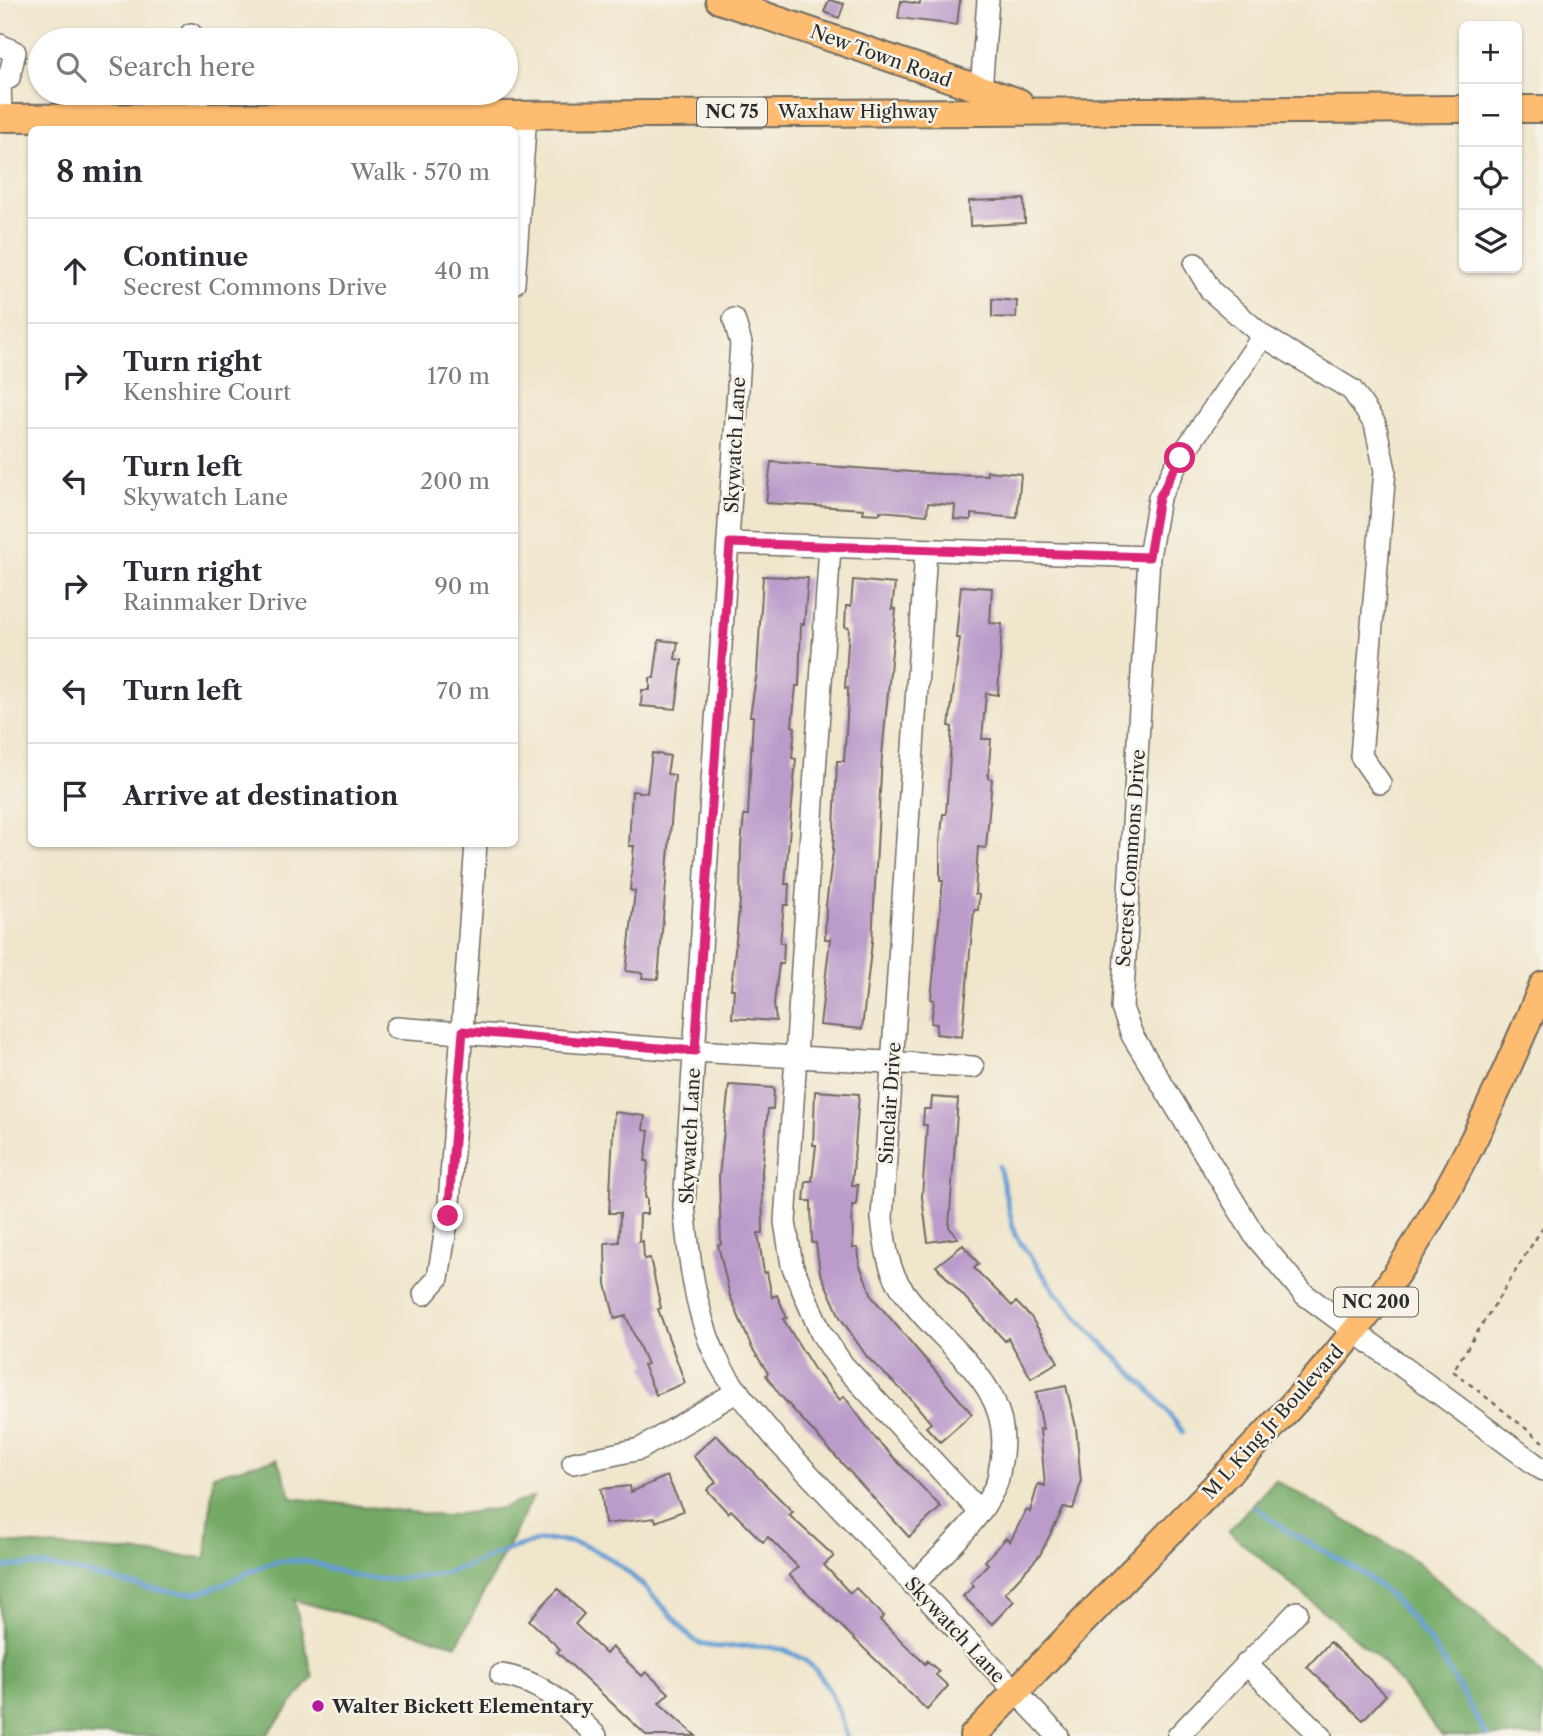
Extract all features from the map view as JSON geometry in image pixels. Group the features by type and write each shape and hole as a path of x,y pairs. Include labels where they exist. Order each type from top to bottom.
{"main road":[{"name":"New Town Road","path":"719,0 1043,110"},
{"name":"Waxhaw Highway","path":"0,118 165,123 198,105 526,114 1459,109"},
{"path":"1522,109 1543,109"},
{"name":"M L King Jr Boulevard","path":"974,1736 1277,1422 1356,1329 1436,1209 1469,1149 1513,1059 1543,985"}],"street":[{"path":"981,90 988,0"},
{"path":"0,45 15,52 9,78 0,80 0,118"},
{"path":"518,227 526,114"},
{"path":"1195,264 1211,291 1263,336 1352,390 1375,424 1385,470 1361,756 1380,783"},
{"name":"Skywatch Lane","path":"734,319 741,343 730,543 684,1206 692,1282 716,1356 738,1391 779,1443 1058,1736"},
{"name":"Secrest Commons Drive","path":"1263,336 1180,458 1159,498 1149,557 1122,1008 1132,1035 1255,1236 1304,1294 1356,1329 1543,1470"},
{"path":"730,543 1149,557"},
{"path":"830,547 785,1222 792,1265 821,1333 843,1365 980,1512"},
{"name":"Sinclair Drive","path":"913,1585 980,1512 996,1486 1005,1440 1001,1415 985,1382 901,1289 887,1257 882,1218 926,551"},
{"path":"424,1294 438,1278 448,1216 476,847"},
{"path":"396,1028 463,1031 695,1051 973,1067"},
{"path":"573,1464 640,1449 738,1391"},
{"path":"1178,1736 1297,1612"},
{"path":"1246,1664 1321,1736"},
{"path":"501,1675 522,1678 552,1693 596,1736"}],"path":[{"path":"1543,1227 1453,1371 1543,1442"}],"green space":[{"path":"277,1459 292,1498 445,1516 502,1508 533,1497 457,1645 294,1600 313,1677 266,1736 0,1736 0,1542 206,1558 213,1475"},
{"path":"1275,1480 1416,1561 1533,1664 1543,1678 1543,1736 1442,1736 1380,1659 1228,1531"}],"building":[{"path":"829,0 844,4 839,18 824,12"},
{"path":"920,0 960,0 957,25 898,18 901,1 920,4"},
{"path":"1024,199 1025,223 970,226 969,201"},
{"path":"992,299 1017,301 1016,318 992,317"},
{"path":"771,462 940,474 987,475 987,471 1021,474 1017,518 971,514 971,520 954,519 955,505 928,503 927,515 880,511 880,514 863,513 864,509 766,503"},
{"path":"763,576 808,578 804,624 801,624 799,686 796,686 792,726 795,727 792,758 796,759 785,884 789,884 788,905 784,905 780,943 784,943 783,964 779,964 774,1003 776,1021 732,1018 734,989 731,989 740,901 744,815 748,815 753,716 750,716 757,672"},
{"path":"853,580 895,584 892,609 896,609 882,755 872,942 862,1029 820,1025 830,939 825,939 826,905 833,852 837,761 844,761 847,717 848,688 845,688 849,628 845,627 846,606 851,606"},
{"path":"961,586 992,588 990,623 1002,624 998,695 986,693 982,739 991,739 988,778 992,779 986,848 978,847 975,894 979,895 978,910 974,910 962,1037 936,1034 937,1024 931,1023 943,881 940,881 940,844 943,814 946,814 952,727 949,726 960,638 956,638"},
{"path":"659,640 678,642 675,659 682,660 676,709 641,706 642,690 650,690 650,678 654,678"},
{"path":"652,753 670,756 667,774 675,775 658,979 642,978 643,973 626,971 635,891 630,890 634,846 629,846 632,791 647,793"},
{"path":"729,1085 774,1088 773,1109 768,1109 762,1171 763,1233 758,1233 764,1273 767,1272 772,1297 777,1295 787,1318 783,1319 814,1369 840,1400 844,1396 876,1439 941,1507 909,1537 780,1395 752,1348 730,1296 718,1245 721,1244 719,1176"},
{"path":"815,1091 859,1094 852,1185 858,1185 856,1205 852,1205 853,1248 858,1248 860,1266 873,1298 972,1414 940,1442 926,1427 931,1423 911,1399 867,1357 840,1317 820,1272 816,1243 812,1243 811,1201 804,1201 806,1181 812,1181 816,1145 813,1145"},
{"path":"932,1097 958,1099 949,1227 958,1238 928,1242 922,1197 927,1125 923,1125 924,1109 931,1109"},
{"path":"614,1112 645,1116 643,1130 649,1131 645,1161 648,1161 645,1198 647,1214 640,1214 639,1242 643,1241 644,1259 650,1258 661,1308 658,1309 685,1383 656,1395 643,1365 647,1364 626,1316 615,1319 606,1284 605,1243 619,1242 620,1213 609,1213"},
{"path":"963,1245 979,1264 974,1268 1012,1306 1016,1302 1031,1317 1058,1362 1031,1378 1008,1338 1005,1341 936,1266"},
{"path":"1066,1386 1076,1427 1081,1483 1073,1509 1064,1507 1040,1555 1005,1593 1014,1601 992,1624 963,1596 974,1586 971,1582 988,1564 985,1561 1006,1538 1010,1542 1026,1510 1030,1512 1038,1484 1045,1486 1040,1429 1043,1429 1036,1392"},
{"path":"716,1435 793,1512 789,1515 834,1556 824,1565 850,1593 856,1588 884,1616 880,1620 925,1664 927,1661 939,1671 936,1675 948,1686 927,1710 789,1575 798,1567 768,1537 763,1542 731,1510 728,1513 707,1490 716,1482 693,1456"},
{"path":"667,1476 683,1511 656,1522 655,1518 605,1524 601,1489 630,1486 631,1492"},
{"path":"558,1589 584,1614 575,1624 606,1654 612,1647 642,1676 646,1672 669,1693 659,1703 696,1736 647,1736 557,1652 560,1649 529,1620"},
{"path":"1330,1642 1386,1695 1363,1720 1307,1667"}],"waterway":[{"path":"999,1166 1015,1235 1055,1291 1089,1330 1154,1395 1183,1432"},
{"path":"1256,1507 1290,1532 1360,1572 1388,1594 1406,1612 1436,1651 1487,1736"},
{"path":"0,1568 47,1566 141,1587 188,1593 212,1589 259,1568 283,1561 305,1561 365,1578 408,1578 455,1570 529,1543 548,1540 568,1542 590,1548 613,1561 644,1587 697,1642 716,1647 772,1647 790,1652 804,1660 816,1670 825,1684 847,1736"}],"place":[{"name":"Walter Bickett Elementary","path":"318,1706"}],"route":[{"path":"448,1216 463,1031 695,1051 730,543 1149,557 1159,498 1180,458"}]}
